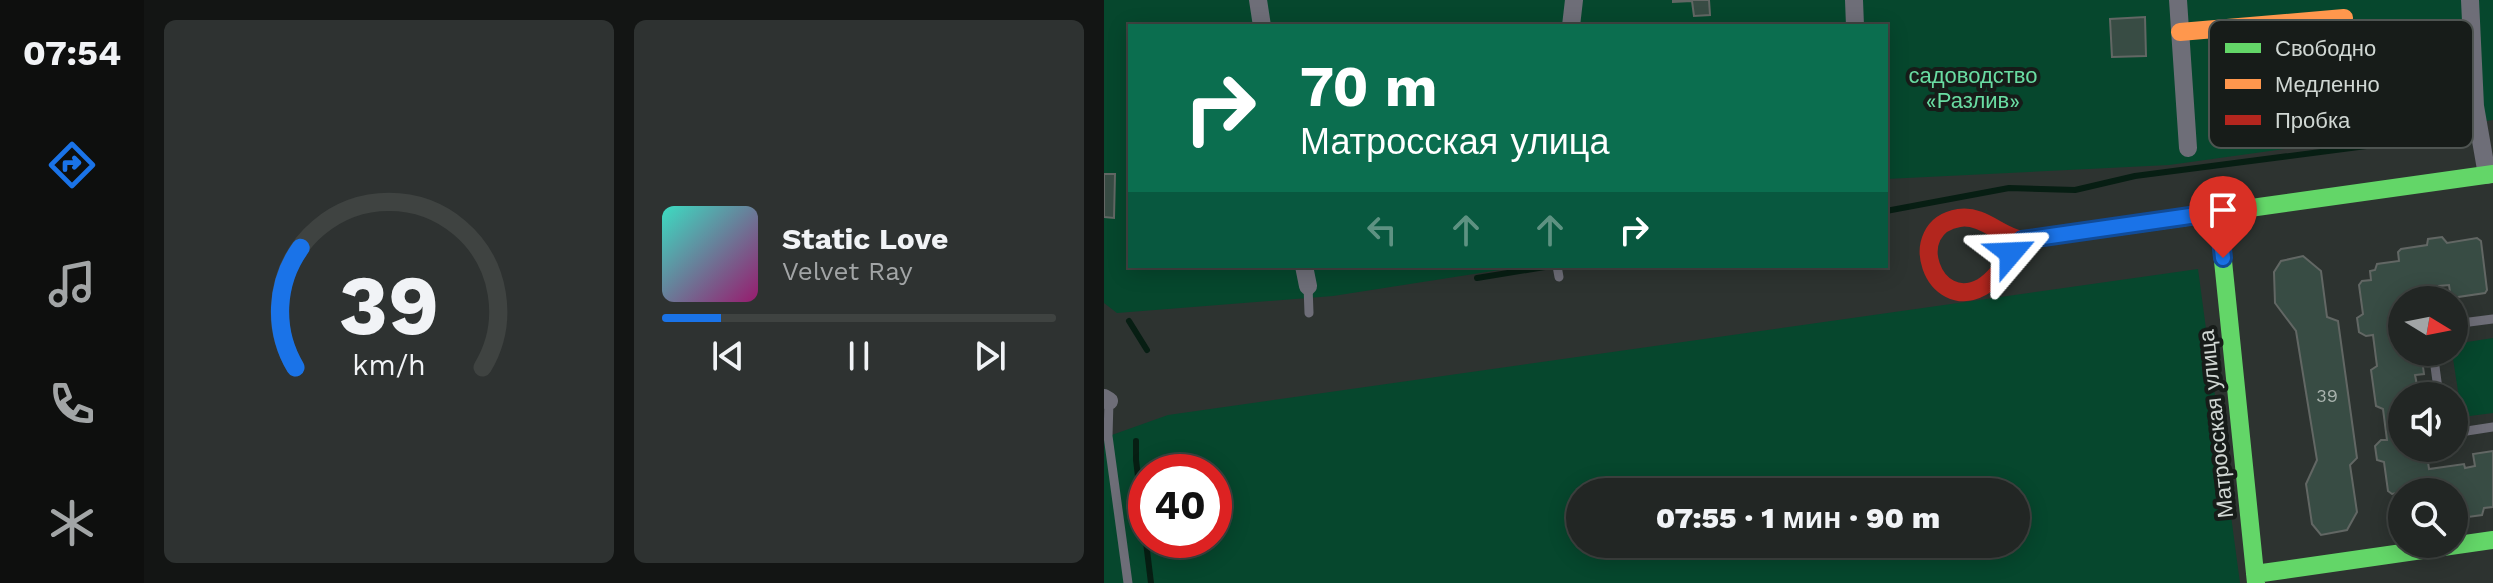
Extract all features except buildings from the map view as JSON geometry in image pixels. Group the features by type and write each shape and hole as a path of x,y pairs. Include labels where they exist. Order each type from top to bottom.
{"street":[{"path":"1258,0 1262,24"},
{"path":"1571,24 1574,0"},
{"path":"1854,0 1855,24"},
{"path":"2178,0 2188,148"},
{"path":"2470,0 2471,20"},
{"path":"2321,20 2344,18"},
{"path":"2180,32 2209,30"},
{"path":"2022,240 1984,286 1970,291 1953,290 1943,285 1933,276 1928,262 1928,248 1933,235 1944,223 1956,218 1969,218 2022,240 2490,175 2477,116 2473,50"},
{"name":"Матросская улица","path":"2218,212 2256,578"},
{"path":"1304,268 1308,286"},
{"path":"2256,578 2493,540"}],"lane":[{"path":"1308,286 1309,313"},
{"path":"2468,322 2493,319"},
{"path":"1106,399 1108,436 1128,583"},
{"path":"2468,431 2493,427"}],"green space":[{"name":"садоводство «Разлив»","path":"1104,0 2493,0 2493,120 2473,123 2473,20 2209,20 2209,148 2291,148 2169,165 1888,179 1888,24 1128,24 1128,268 1512,268 1333,296 1117,313 1104,303"},
{"path":"2198,269 2240,583 1104,583 1104,434 1109,436 1168,415"},
{"path":"2493,338 2493,413 2468,416 2468,382 2457,382 2454,366 2468,366 2468,342"}],"waterway":[{"path":"1888,211 2009,188 2075,190 2135,176 2351,148"},
{"path":"1477,278 1539,268"},
{"path":"1129,321 1147,350"},
{"path":"1136,441 1151,583"}],"traffic: fast":[{"path":"2115,227 2493,174"},
{"path":"2218,212 2256,583"},
{"path":"2255,574 2493,540"}],"traffic: slow":[{"path":"2321,20 2344,18"},
{"path":"2180,32 2209,30"}],"traffic: jam":[{"path":"2022,240 1988,283 1965,292 1950,289 1938,279 1931,266 1929,251 1932,236 1942,225 1959,218 1976,219 2023,240 2115,227"}],"route":[{"path":"2011,253 2022,240 2218,212 2223,258"}]}
